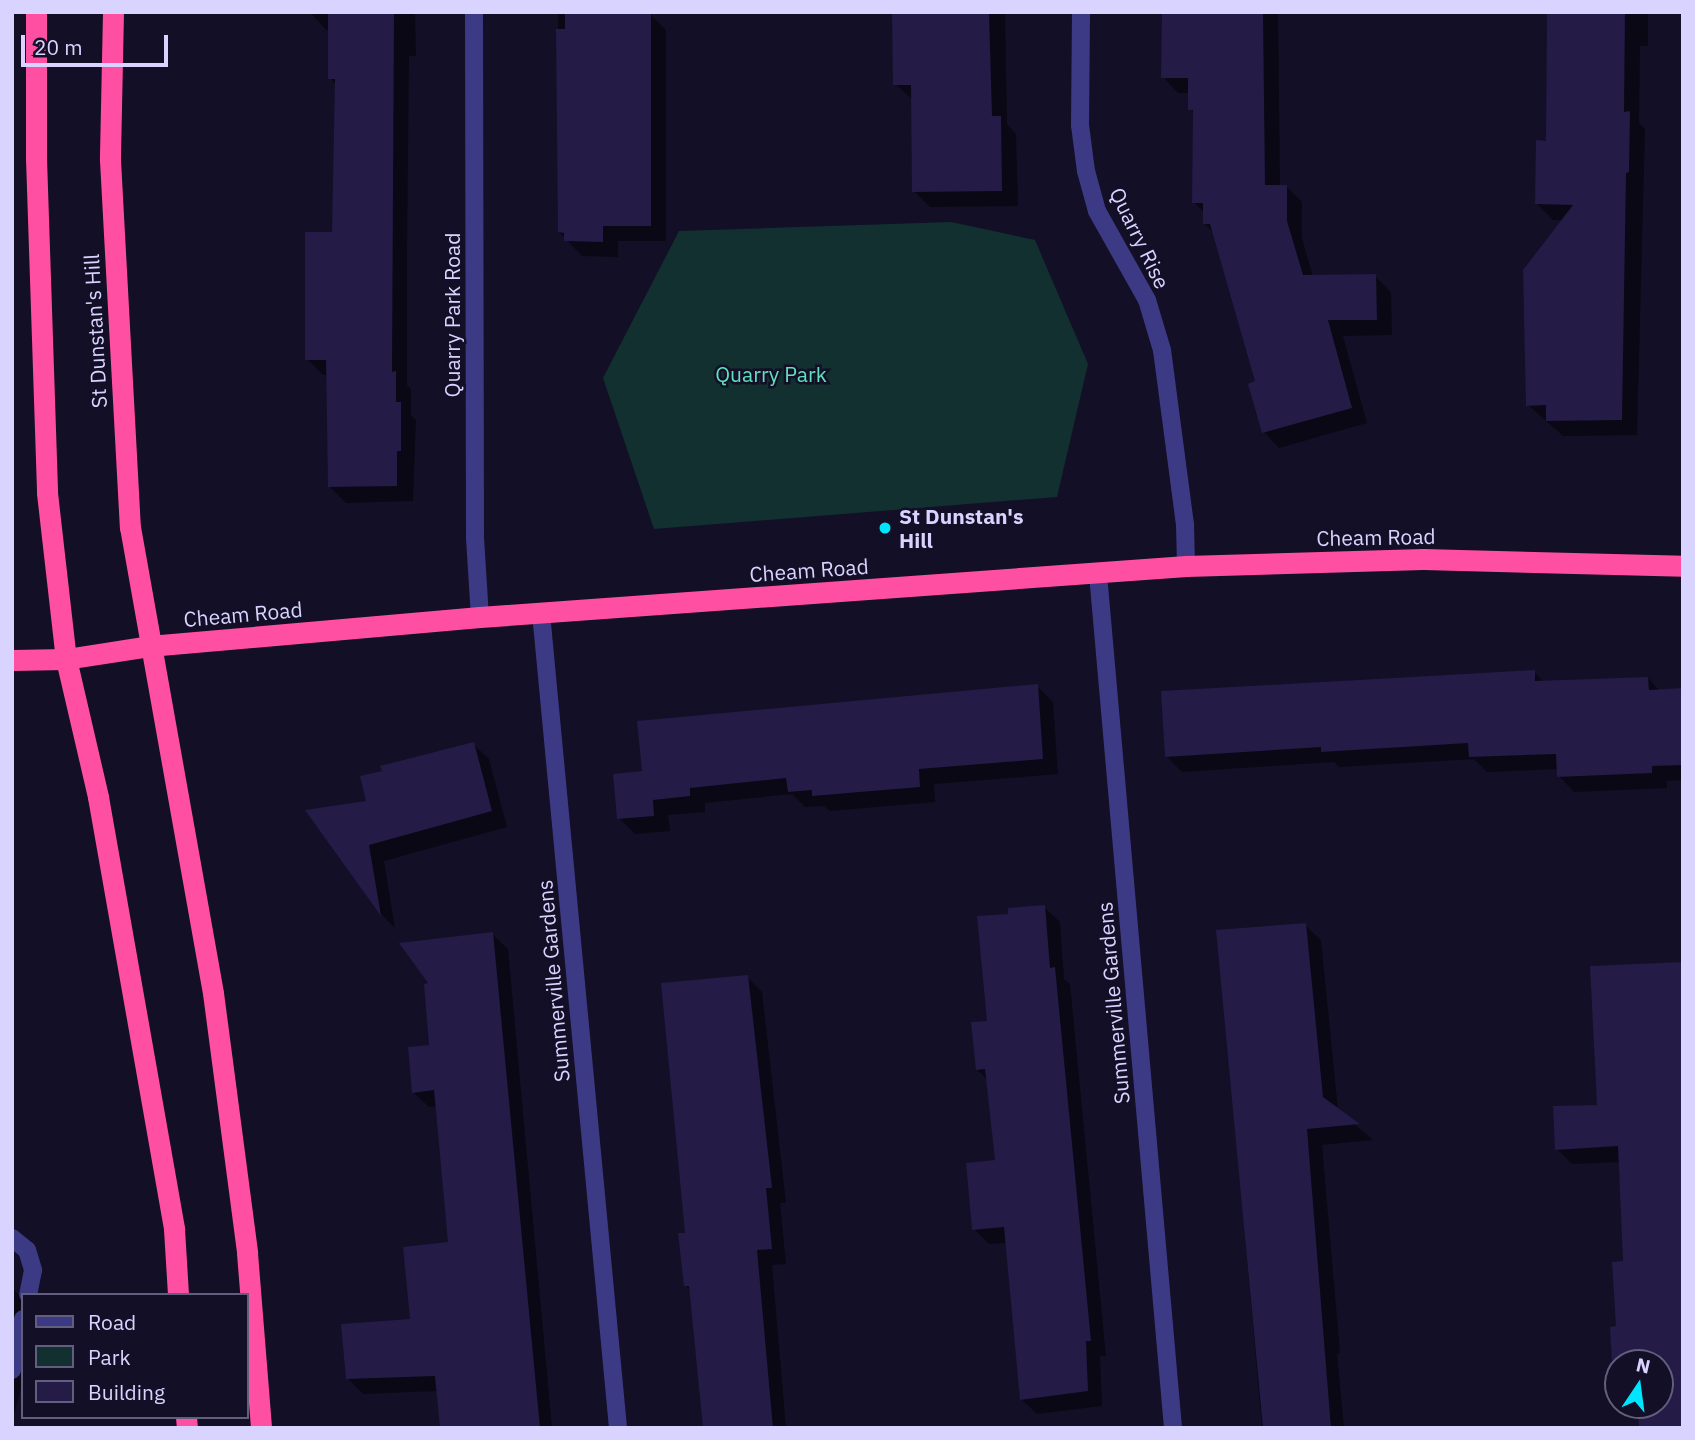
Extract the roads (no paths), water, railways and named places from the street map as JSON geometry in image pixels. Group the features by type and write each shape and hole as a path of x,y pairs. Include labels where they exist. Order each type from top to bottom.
{"highway":[{"path":"36,12 36,158 47,493 66,659 101,810 174,1229 178,1293"},
{"name":"St Dunstan's Hill","path":"113,12 110,160 130,527 149,646 213,993 247,1253 261,1428"},
{"name":"Cheam Road","path":"12,660 66,659 149,646 480,617 1186,566 1423,559 1683,566"}],"street":[{"name":"Quarry Park Road","path":"474,12 475,538 480,617"},
{"name":"Quarry Rise","path":"1081,12 1080,125 1086,171 1097,211 1147,300 1162,349 1185,524 1186,566"},
{"name":"Summerville Gardens","path":"1098,574 1174,1428"},
{"name":"Summerville Gardens","path":"541,613 618,1428"},
{"path":"12,1238 27,1250 33,1270 28,1293"},
{"path":"12,1370 21,1328"}],"place":[{"name":"St Dunstan's Hill","path":"885,528"}],"park label":[{"name":"Quarry Park","path":"771,374"}]}
